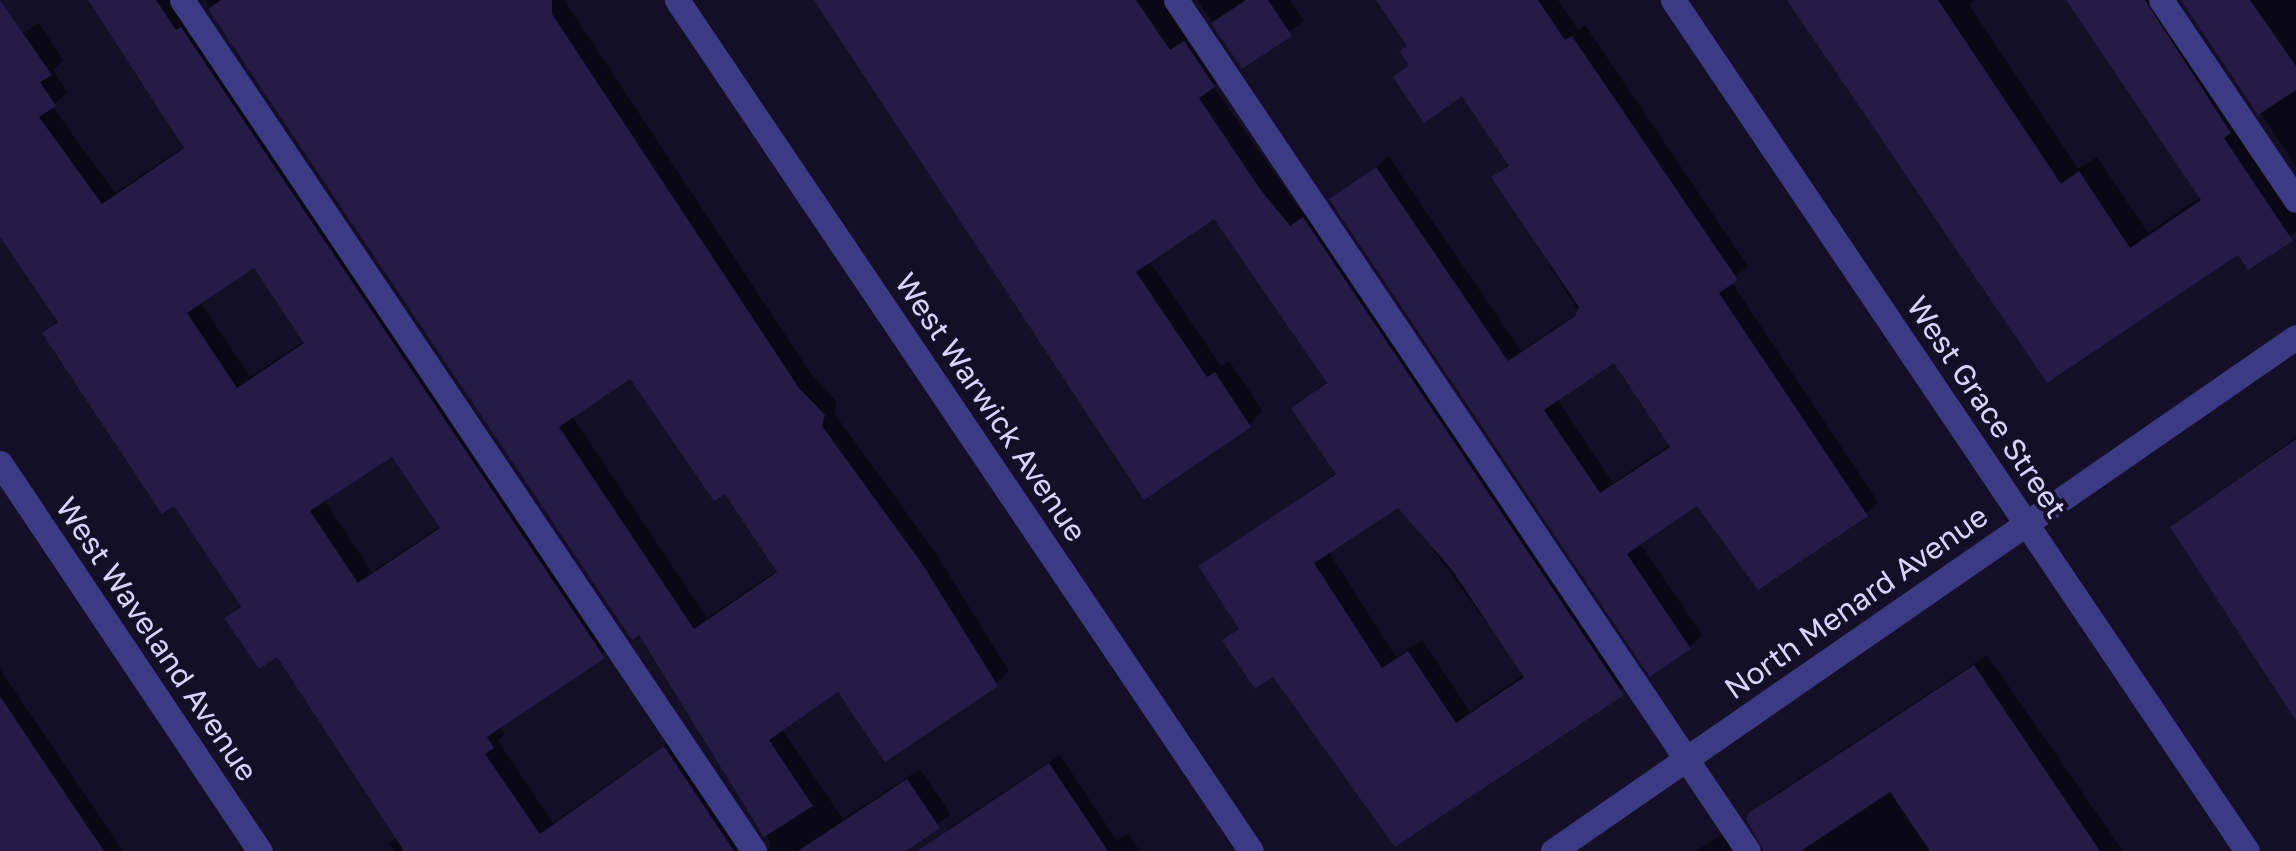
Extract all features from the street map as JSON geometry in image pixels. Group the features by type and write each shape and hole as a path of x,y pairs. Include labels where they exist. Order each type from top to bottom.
{"street":[{"path":"182,0 754,851"},
{"name":"West Warwick Avenue","path":"678,0 1252,851"},
{"path":"1176,0 1748,851"},
{"name":"West Grace Street","path":"1673,0 2247,851"},
{"path":"2161,0 2296,200"},
{"name":"North Menard Avenue","path":"1552,851 2296,337"},
{"name":"West Waveland Avenue","path":"0,464 260,851"}],"building":[{"path":"0,0 52,75 40,82 56,106 39,117 102,204 184,148 88,0 156,0 176,30 181,27 605,658 487,737 494,748 485,754 540,834 664,746 734,851 404,851 277,657 259,669 224,618 241,607 174,506 162,514 42,333 58,322 0,237","holes":["254,268 304,343 237,388 187,313","392,457 440,528 358,583 310,511"]},
{"path":"221,0 552,0 552,14 799,388 825,415 822,426 923,565 998,686 885,762 838,692 769,740 813,806 764,837 639,635 632,640 208,9","holes":["630,379 714,501 725,494 777,572 694,629 559,427"]},
{"path":"814,0 1136,0 1170,50 1184,41 1215,87 1199,98 1260,189 1290,226 1303,217 1624,695 1395,847 1273,677 1255,689 1222,640 1239,629 1198,566 1336,474 1291,408 1327,383 1214,219 1136,272 1207,377 1215,372 1251,427 1144,500","holes":["1398,508 1452,570 1524,677 1456,723 1408,651 1382,668 1314,563"]},
{"path":"1246,0 1268,0 1292,36 1242,69 1211,23"},
{"path":"1376,0 1538,0 1565,40 1572,36 1738,280 1719,293 1868,516 1758,590 1697,506 1627,554 1691,649 1650,677 1329,199 1376,167 1508,361 1575,316 1579,307 1491,177 1509,166 1462,96 1424,123 1393,77 1409,65 1399,51 1407,46","holes":["1614,363 1670,447 1600,493 1544,410"]},
{"path":"1787,0 1938,0 2061,184 2079,171 2130,248 2201,200 2066,0 2145,0 2231,133 2224,138 2293,241 2248,270 2238,255 2047,383"},
{"path":"2181,0 2250,0 2296,66 2296,90 2258,115"},
{"path":"2296,439 2296,721 2170,527"},
{"path":"1974,665 2100,851 1930,851 1890,792 1801,851 1764,851 1746,819 1749,813"},
{"path":"0,696 44,762 104,851 0,851"},
{"path":"1049,763 1108,851 917,851"},
{"path":"907,779 940,828 906,851 798,851"}]}
